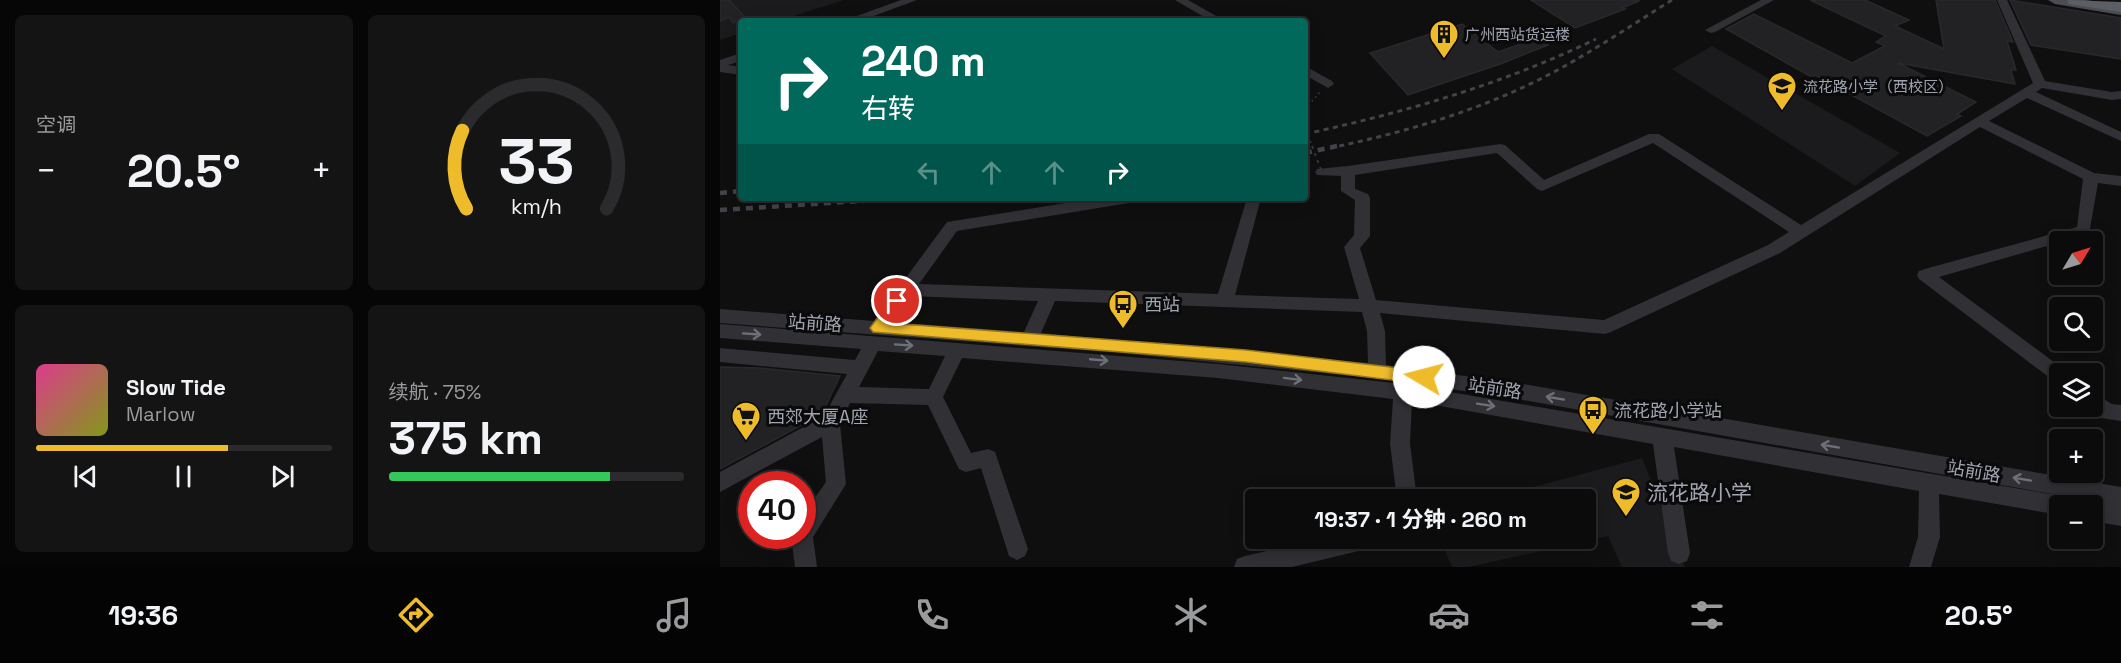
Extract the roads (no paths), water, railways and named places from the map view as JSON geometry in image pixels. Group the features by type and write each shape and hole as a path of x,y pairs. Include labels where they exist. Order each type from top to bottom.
{"highway":[{"path":"2075,0 2121,6"}],"main road":[{"path":"2055,0 2121,6"},
{"path":"2100,0 2121,6"}],"street":[{"path":"858,18 912,0"},
{"path":"1179,0 1213,18"},
{"path":"1711,30 1769,0"},
{"path":"2002,0 2033,89 2121,137"},
{"path":"720,66 738,58"},
{"path":"720,66 738,70"},
{"path":"1308,72 1328,84"},
{"path":"906,290 1225,299 1369,306 1605,327 1774,249 2033,89 2121,95"},
{"path":"1980,122 2091,177 2121,182"},
{"path":"1322,172 1348,171 1500,148 1542,186 1654,137 1801,233"},
{"path":"1348,171 1348,191 1363,198 1362,236 1352,247 1376,331 1377,371"},
{"path":"2049,368 1925,276 2084,230 2091,177"},
{"path":"816,514 836,484 831,422 875,335 952,226 1110,201"},
{"path":"1225,299 1253,201"},
{"path":"1029,339 1050,294"},
{"name":"站前路","path":"720,316 875,335 957,349 1218,371 1403,392 2049,504"},
{"name":"站前路","path":"720,331 1029,339 1235,355 1377,371 1529,393 2121,496"},
{"path":"934,397 957,349"},
{"path":"720,355 860,368"},
{"path":"1403,392 1400,443 1406,489"},
{"path":"845,395 934,397"},
{"path":"934,397 966,463 988,458 1017,549"},
{"path":"2103,408 2108,412 2121,413"},
{"path":"720,483 831,422"},
{"path":"1662,435 1679,553"},
{"path":"1920,567 1929,537 1929,482"},
{"path":"2103,513 2121,516"},
{"path":"804,549 806,567"},
{"path":"1245,567 1323,549"}],"railway":[{"path":"1330,148 1430,123 1503,96 1564,67 1672,0"},
{"path":"1308,133 1454,95 1526,70 1596,39"},
{"path":"1308,152 1337,146"},
{"path":"720,193 738,191"},
{"path":"720,210 861,201"}],"place":[{"name":"广州西站货运楼","path":"1444,60"},
{"name":"流花路小学（西校区）","path":"1782,112"},
{"name":"西站","path":"1123,330"},
{"name":"流花路小学站","path":"1593,436"},
{"name":"西郊大厦A座","path":"746,442"},
{"name":"流花路小学","path":"1626,518"}]}
